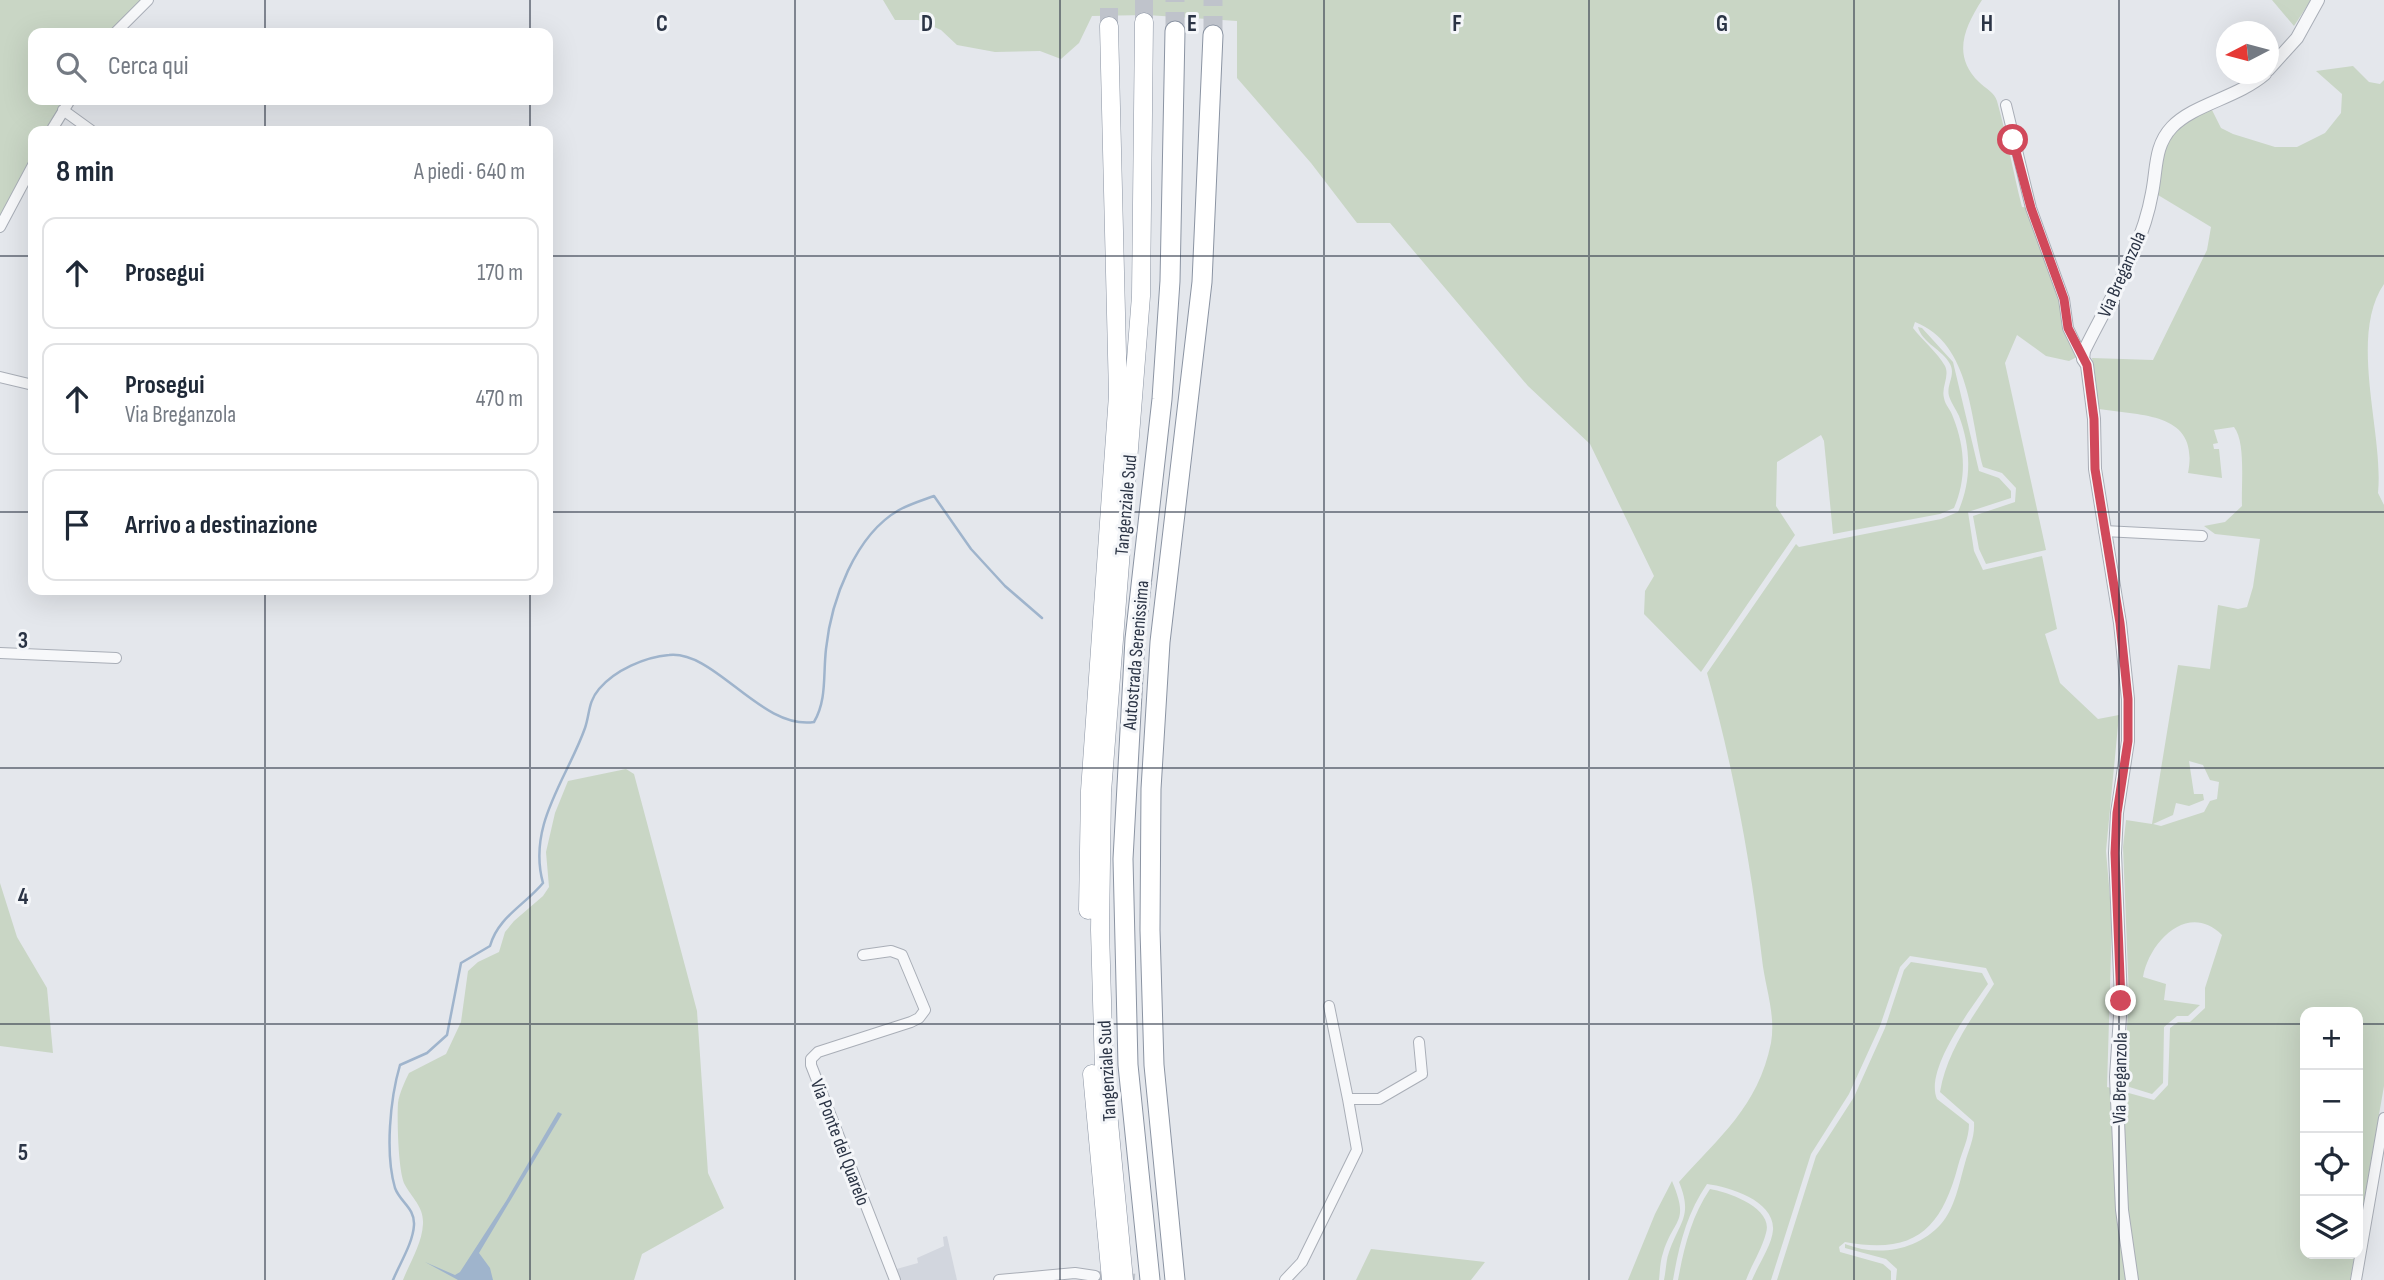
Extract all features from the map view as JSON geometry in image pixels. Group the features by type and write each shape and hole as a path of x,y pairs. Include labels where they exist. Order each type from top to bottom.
{"highway":[{"name":"Tangenziale Sud","path":"1124,1280 1104,1070 1100,930 1103,778 1141,296 1144,22"},
{"name":"Tangenziale Sud","path":"1103,1278 1087,930 1090,791 1118,395 1109,26"},
{"name":"Autostrada Serenissima","path":"1150,1280 1128,1065 1123,859 1134,651 1162,399 1170,281 1175,31"},
{"name":"Autostrada Serenissima","path":"1175,1280 1154,1065 1150,930 1151,789 1160,642 1202,282 1213,35"}],"street":[{"path":"120,28 148,0"},
{"name":"Via Breganzola","path":"2279,58 2297,38 2318,0"},
{"name":"Via Breganzola","path":"2132,1280 2122,1210 2116,1077 2121,988 2115,853 2117,813 2128,741 2128,699 2120,623 2095,469 2094,419 2087,365 2083,359 2084,351 2131,258 2148,211 2158,151 2164,139 2179,121 2253,84"},
{"path":"54,126 66,105"},
{"path":"2006,105 2031,208 2064,299 2068,328 2083,359"},
{"path":"63,110 85,126"},
{"path":"0,227 28,175"},
{"path":"0,377 28,384"},
{"path":"2104,531 2203,536"},
{"path":"0,653 116,658"},
{"name":"Via Ponte del Quarelo","path":"863,955 891,951 902,956 925,1010 919,1018 911,1022 818,1052 811,1059 811,1065 895,1280"},
{"path":"1285,1280 1302,1262 1357,1150 1329,1006"},
{"path":"1348,1099 1379,1098 1422,1074 1419,1042"},
{"path":"2356,1280 2384,1118"},
{"path":"999,1280 1075,1273 1103,1278"}],"shaded area":[{"path":"947,1236 957,1280 897,1280 893,1270 918,1263 917,1258 944,1246 943,1237"}],"green space":[{"path":"0,0 148,0 120,28 28,28 28,105 67,105 54,126 28,126 28,174 0,226"},
{"path":"883,0 1982,0 1966,31 1963,52 1971,72 1996,98 2022,207 2031,208 2081,355 2069,361 2046,356 2017,335 2005,363 2046,550 1986,564 1979,549 1973,516 2015,502 2016,488 2002,473 1983,467 1971,405 1958,365 1947,347 1933,333 1915,322 1913,328 1938,356 1946,370 1944,398 1957,428 1963,462 1961,485 1954,508 1940,514 1833,534 1824,441 1821,435 1777,462 1776,506 1795,535 1701,672 1644,614 1645,591 1654,576 1590,444 1528,386 1390,223 1357,223 1311,163 1237,78 1237,21 1147,15 1092,16 1079,43 1061,59 1040,51 995,52 957,45 941,30 918,20 895,20"},
{"path":"2272,0 2311,0 2294,26"},
{"path":"2353,66 2369,82 2380,84 2384,80 2384,284 2374,306 2369,331 2368,358 2379,469 2378,493 2384,505 2384,1086 2363,1206 2363,1007 2300,1007 2300,1259 2354,1259 2350,1280 1896,1280 1897,1269 1886,1259 1845,1248 1845,1244 1870,1250 1896,1249 1909,1246 1931,1233 1946,1218 1953,1203 1973,1138 1974,1122 1940,1092 1954,1049 1994,984 1986,968 1910,956 1900,967 1880,1026 1849,1094 1811,1154 1771,1280 1752,1280 1772,1236 1772,1220 1767,1211 1759,1203 1739,1192 1707,1184 1694,1206 1685,1230 1673,1280 1664,1280 1668,1255 1685,1211 1679,1182 1747,1103 1765,1066 1772,1032 1740,815 1707,673 1796,544 1799,547 1941,519 1958,512 1968,476 1968,452 1959,416 1949,396 1952,368 1947,359 1924,338 1918,327 1922,328 1953,362 1979,471 1999,478 2011,491 2011,498 1968,512 1974,551 1983,570 2042,556 2057,629 2045,634 2060,683 2098,719 2119,715 2106,851 2112,921 2107,1087 2154,1100 2168,1085 2170,1028 2178,1022 2190,1022 2205,1008 2205,988 2222,935 2209,926 2196,922 2184,924 2172,930 2153,951 2143,977 2166,984 2164,1000 2200,1005 2188,1016 2177,1016 2164,1027 2163,1083 2152,1094 2123,1085 2129,998 2123,847 2126,820 2152,824 2178,665 2210,669 2218,605 2238,609 2247,607 2253,587 2260,539 2215,534 2204,526 2225,522 2242,506 2242,453 2234,427 2214,430 2218,443 2213,444 2214,449 2219,449 2222,478 2188,473 2189,453 2185,438 2176,428 2149,416 2099,409 2092,358 2153,360 2207,250 2211,227 2158,195 2164,153 2175,132 2196,116 2212,110 2221,128 2233,134 2275,147 2297,147 2325,133 2341,113 2342,94 2316,71","holes":["2189,761 2203,765 2210,780 2219,782 2217,799 2210,801 2204,812 2161,826 2153,824 2173,815 2176,803 2189,806 2204,800 2203,794 2194,794"]},
{"path":"626,769 634,774 697,1011 708,1173 724,1208 642,1254 634,1280 403,1280 418,1246 423,1224 422,1213 405,1185 401,1169 398,1103 404,1084 409,1073 446,1054 461,1022 468,971 478,962 499,952 505,932 549,887 546,852 555,813 568,781"},
{"path":"0,883 17,937 47,988 53,1053 0,1046"},
{"path":"1911,962 1982,973 1988,984 1961,1023 1937,1072 1937,1099 1969,1124 1967,1140 1943,1207 1933,1222 1907,1241 1889,1245 1845,1242 1839,1247 1840,1252 1883,1264 1891,1271 1891,1280 1777,1280 1816,1156 1854,1097 1885,1028 1904,970"},
{"path":"1672,1181 1680,1213 1662,1256 1659,1280 1628,1280 1655,1214"},
{"path":"1710,1189 1748,1203 1757,1209 1767,1224 1764,1239 1746,1280 1678,1280 1693,1222"},
{"path":"1371,1249 1485,1262 1471,1280 1356,1280"}],"water":[{"path":"558,1112 562,1114 479,1253 490,1268 493,1280 458,1280 425,1262 455,1275 460,1272 506,1201"}],"waterway":[{"path":"393,1280 409,1246 414,1225 410,1210 395,1188 390,1159 391,1110 400,1065 427,1053 447,1035 461,963 490,946 499,927 543,883 539,862 540,841 545,822 585,728 593,698 599,689 622,670 650,658 669,655 686,657 704,664 775,714 794,721 814,722 823,696 826,649 833,611 858,552 883,521 903,508 934,496 971,549 1005,586 1042,618"}],"tunnel":[{"path":"1109,0 1109,26"},
{"path":"1144,0 1144,22"},
{"path":"1175,0 1175,31"},
{"path":"1213,0 1213,35"},
{"path":"1095,1276 1154,1280"}],"route":[{"path":"2013,140 2031,208 2064,299 2068,328 2087,365 2094,419 2095,469 2120,623 2128,699 2128,741 2117,813 2115,853 2119,895 2121,1001"}]}
